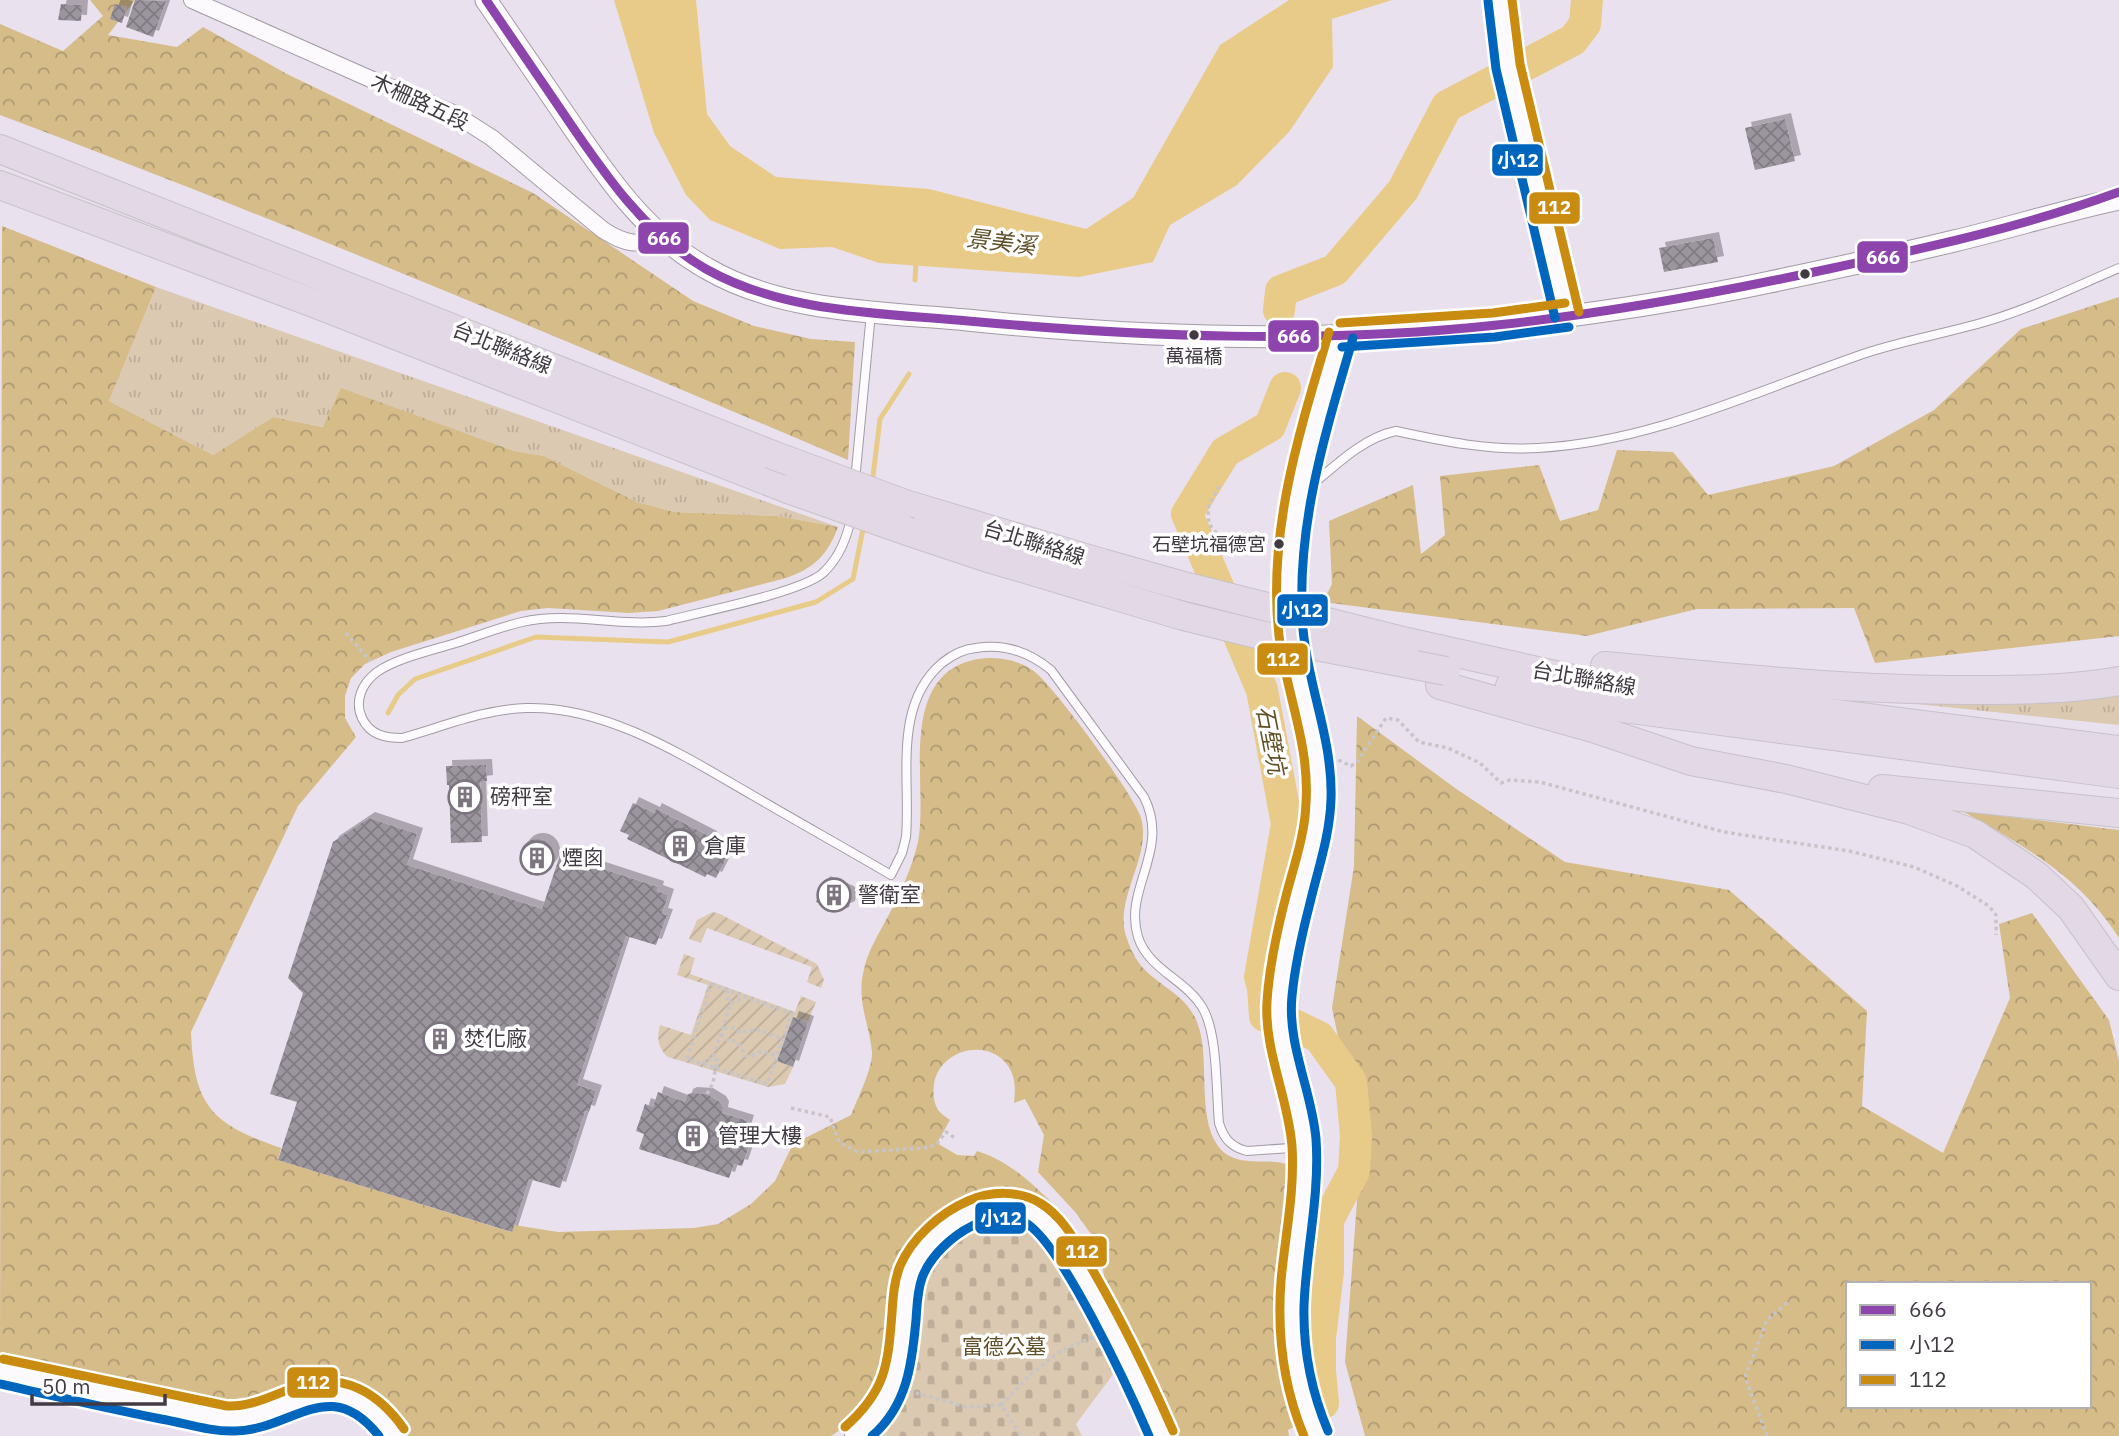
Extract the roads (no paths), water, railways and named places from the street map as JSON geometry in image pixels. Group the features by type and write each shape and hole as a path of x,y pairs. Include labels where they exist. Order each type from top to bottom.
{"highway":[{"name":"台北聯絡線","path":"0,149 770,454 1099,576 1183,616 1269,637 1446,670 1578,702 2119,774"},
{"name":"台北聯絡線","path":"0,185 316,304 788,489 985,557 1099,576 1180,585 1407,642 1446,670 1587,682 2119,750"},
{"path":"1446,670 1931,690 2026,690 2119,681"},
{"path":"1446,670 1593,728 1691,761 1786,779 1909,810 1975,834 2037,876 2071,908 2119,976"},
{"path":"1786,779 2119,813"}],"main road":[{"path":"486,0 612,182 634,209 666,240 723,278 762,293 803,303 1046,328 1163,335 1341,335 1494,325 1674,300 1768,282 1956,241 2078,208 2119,200"},
{"path":"1500,0 1508,66 1567,315"},
{"path":"2078,208 2119,192"}],"street":[{"name":"木柵路五段","path":"192,0 453,113 492,138 603,230 621,241 632,244 666,240"},
{"path":"1317,1436 1300,1396 1292,1343 1293,1281 1306,1191 1304,1147 1295,1091 1280,1037 1279,1006 1291,931 1318,817 1319,783 1291,635 1288,575 1290,541 1306,458 1341,335"},
{"path":"853,1436 876,1416 893,1387 900,1357 905,1299 911,1273 930,1244 961,1217 989,1207 1014,1207 1030,1211 1056,1236 1093,1294 1162,1436"},
{"path":"0,1371 97,1394 231,1419 259,1415 309,1396 331,1392 362,1403 378,1416 394,1436"}],"lane":[{"path":"1298,496 1359,448 1387,433 1396,431 1453,444 1536,448 1606,439 1642,431 1743,400 1865,353 1993,319 2119,268"},
{"path":"854,491 871,310"},
{"path":"853,504 846,540 838,554 822,573 794,588 648,623 566,618 523,622 419,654 378,671 361,691 358,701 360,715 374,733 387,738 402,738 499,710 549,708 579,714 613,725 683,756 891,875 902,853 906,837 910,722 914,701 923,683 948,658 968,649 988,646 1016,649 1036,658 1051,670 1144,797 1152,812 1152,847 1138,895 1135,919 1139,939 1150,958 1195,997 1203,1008 1212,1037 1219,1123 1223,1136 1229,1143 1247,1151 1304,1147"}],"water":[{"name":"景美溪","path":"614,0 696,0 707,114 730,146 776,177 929,189 1086,229 1133,198 1220,45 1289,0 1392,0 1332,19 1333,67 1289,132 1237,185 1170,225 1153,262 1079,277 879,263 832,247 780,249 710,220 686,195 654,133"}],"waterway":[{"name":"石壁坑","path":"1279,310 1281,291 1335,270 1403,190 1447,106 1573,40 1585,24 1587,0"},
{"path":"915,280 916,262"},
{"path":"872,484 880,419 909,374"},
{"name":"石壁坑","path":"1265,1016 1260,977 1287,824 1262,690 1187,514 1225,452 1270,426 1285,388"},
{"path":"388,713 398,695 415,679 536,637 668,642 816,602 853,579 864,524"},
{"name":"石壁坑","path":"1294,1025 1319,1037 1351,1082 1356,1136 1354,1171 1328,1220 1328,1271 1320,1338 1323,1403"}],"place":[{"name":"萬福橋","path":"1194,335"},
{"name":"石壁坑福德宮","path":"1279,544"},
{"name":"磅秤室","path":"465,797"},
{"name":"倉庫","path":"680,846"},
{"name":"煙囪","path":"537,858"},
{"name":"警衛室","path":"834,895"},
{"name":"焚化廠","path":"440,1039"},
{"name":"管理大樓","path":"693,1136"}],"park label":[{"name":"富德公墓","path":"1004,1347"}]}
